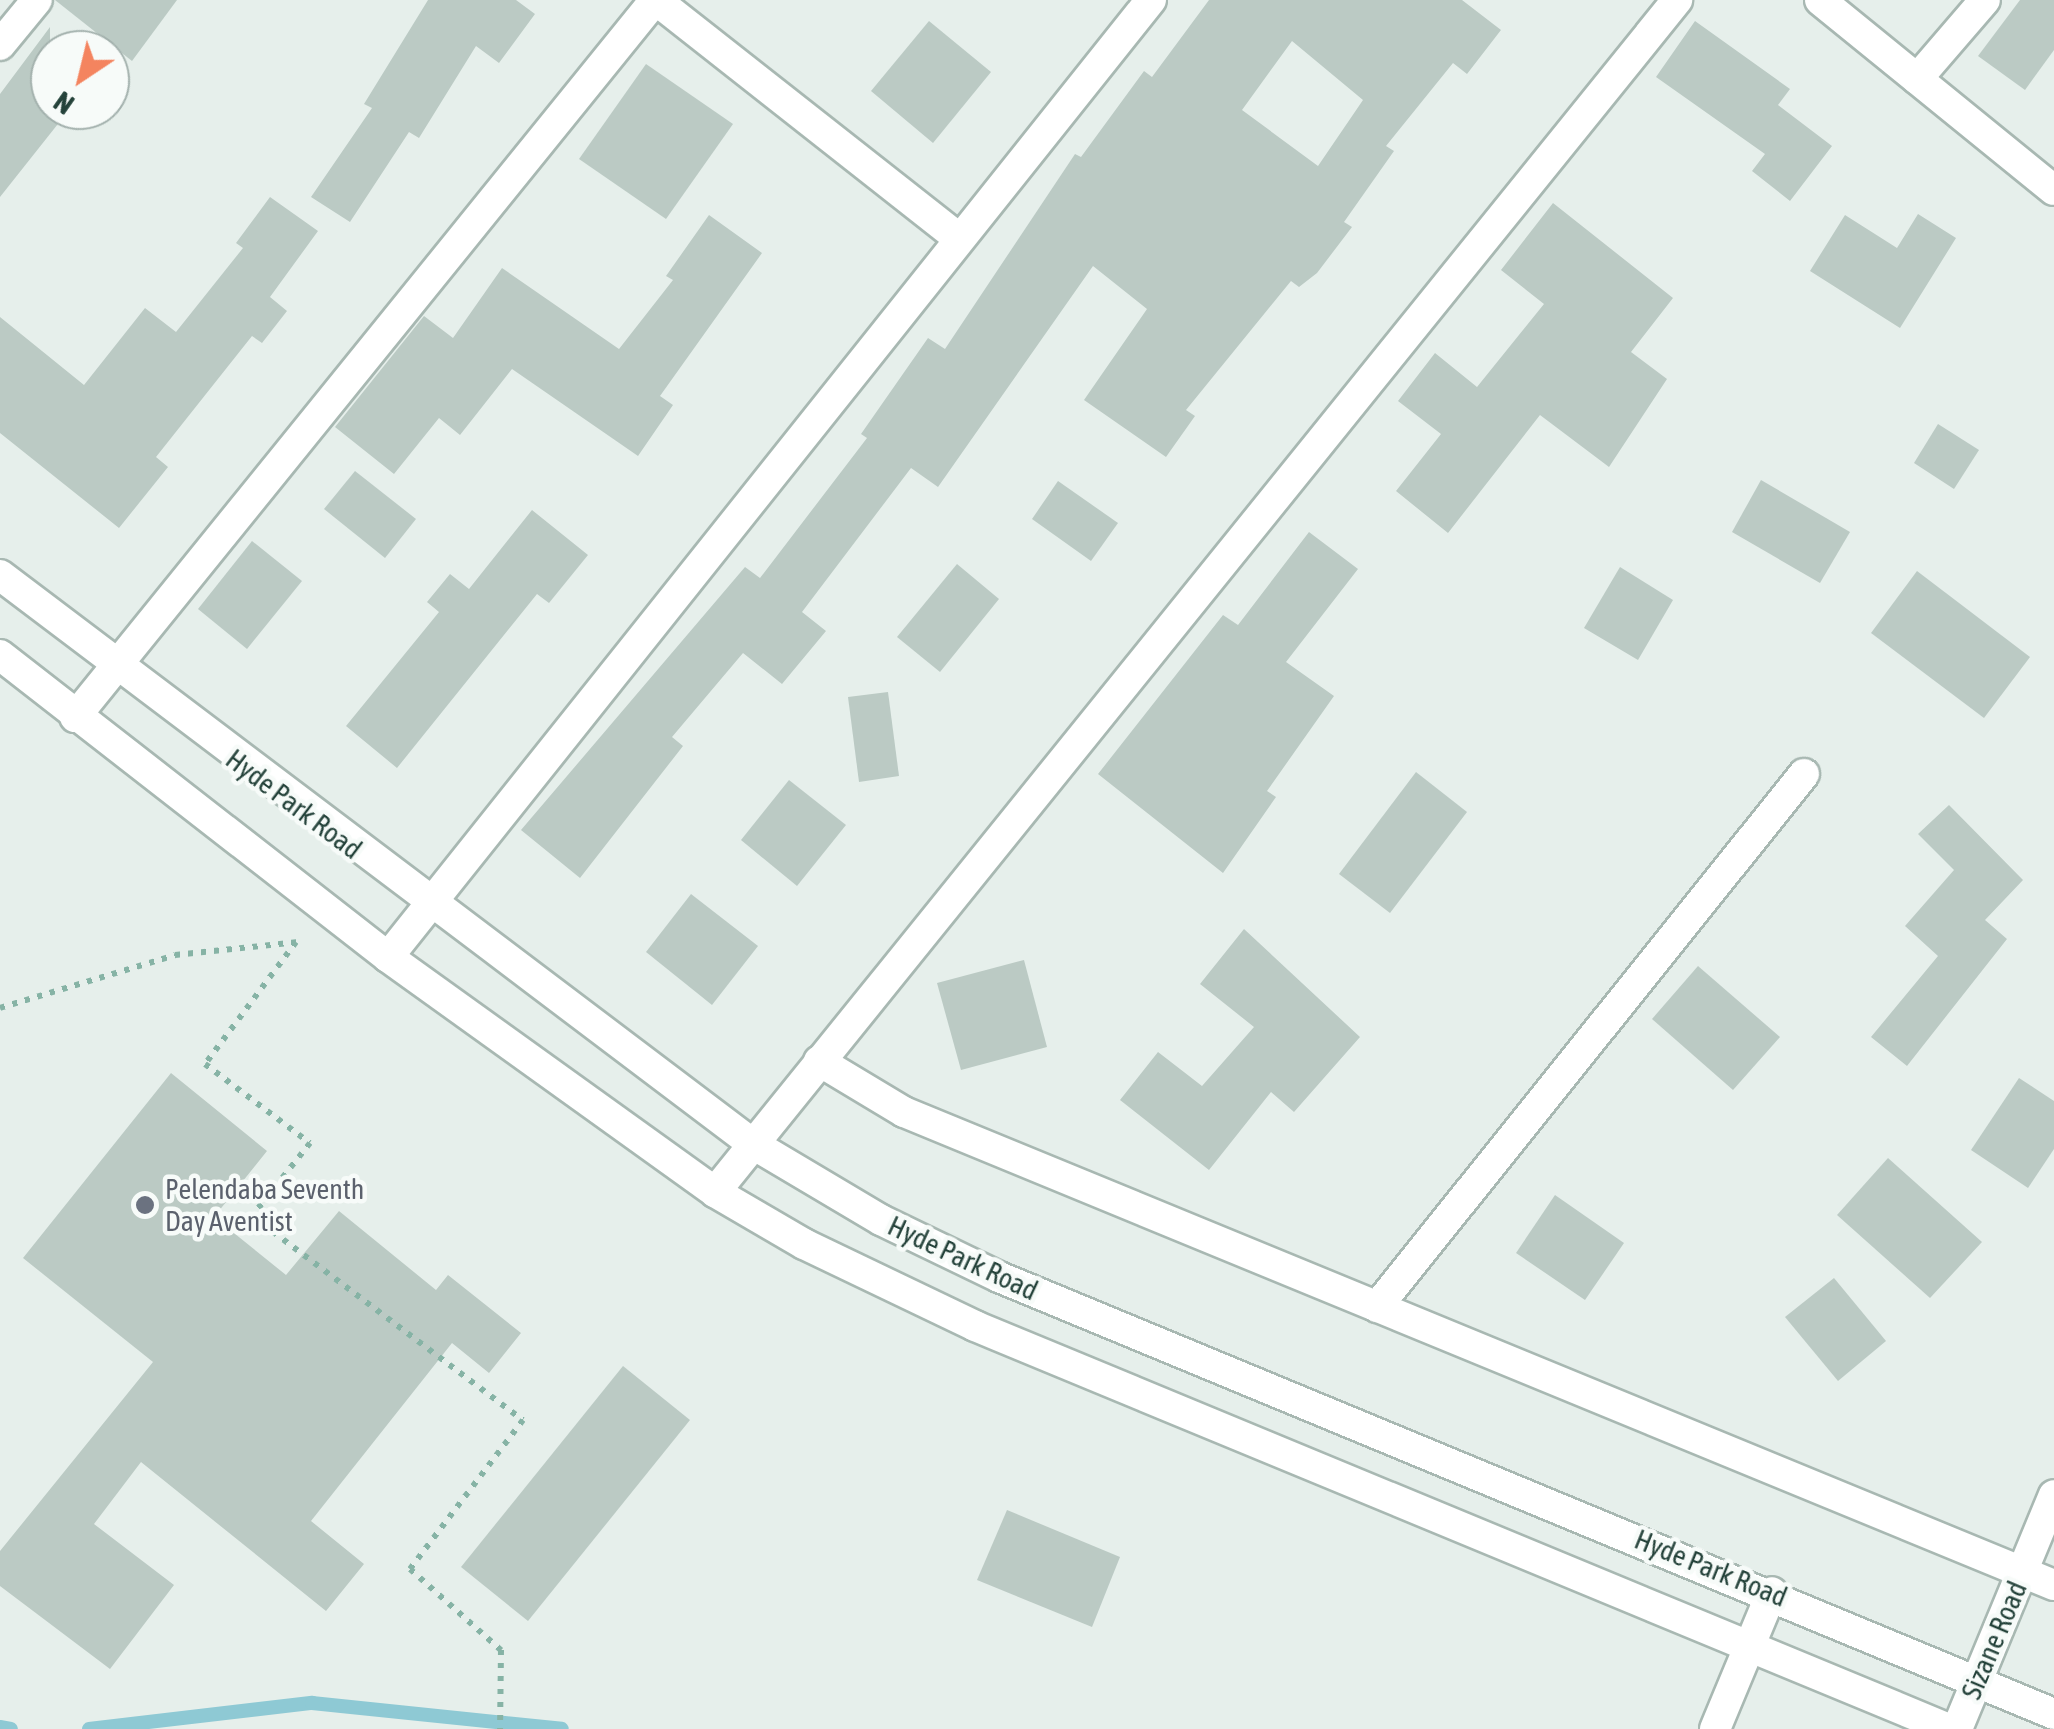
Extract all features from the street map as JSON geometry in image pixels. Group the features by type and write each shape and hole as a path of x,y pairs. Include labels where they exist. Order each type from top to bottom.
{"street":[{"path":"75,716 656,0 958,238"},
{"path":"388,958 1151,0"},
{"path":"715,1192 1677,0"},
{"path":"1820,0 2054,190"},
{"path":"1916,78 1985,0"},
{"path":"0,45 22,5"},
{"name":"Hyde Park Road","path":"0,575 114,668 753,1144 881,1220 1000,1277 1772,1592 2054,1714"},
{"name":"Hyde Park Road","path":"0,655 388,958 715,1192 975,1326 1949,1729"},
{"path":"1377,1307 1804,774"},
{"path":"820,1061 904,1112 2054,1585"},
{"name":"Sizane Road","path":"1956,1729 2054,1495"},
{"path":"1715,1729 1772,1592"}],"path":[{"path":"0,1008 176,956 358,934"},
{"path":"296,942 204,1064 310,1143 252,1216 522,1420 410,1569 502,1650 500,1729"}],"building":[{"path":"55,0 177,0 132,61 130,30 93,30"},
{"path":"428,0 516,0 535,14 499,63 476,46 419,138 409,132 350,222 311,197 372,108 364,104"},
{"path":"1209,0 1462,0 1501,30 1467,74 1453,63 1386,146 1394,151 1344,222 1352,227 1317,273 1299,287 1291,281 1186,410 1195,416 1166,457 1084,400 1147,309 1093,266 938,487 911,468 802,612 826,631 782,684 743,653 672,737 683,746 580,878 521,830 745,567 760,578 867,438 861,434 928,338 945,349 1075,154 1081,157 1144,71 1152,77","holes":["1292,41 1363,100 1318,166 1242,110"]},
{"path":"2020,0 2054,0 2054,50 2025,90 1978,56"},
{"path":"929,21 991,72 933,143 871,91"},
{"path":"1695,21 1790,89 1778,105 1832,146 1790,201 1752,171 1765,154 1656,77"},
{"path":"30,54 30,130 53,130 0,197 0,94"},
{"path":"646,64 733,124 666,219 579,159"},
{"path":"270,197 318,231 270,297 287,311 262,343 252,336 156,457 168,467 119,528 0,433 0,317 84,385 145,308 176,332 243,248 236,243"},
{"path":"1553,203 1673,298 1631,352 1667,379 1609,467 1540,415 1448,533 1396,491 1441,434 1398,401 1435,353 1477,387 1544,304 1501,270"},
{"path":"1918,214 1956,238 1900,328 1810,271 1845,215 1897,248"},
{"path":"709,215 762,253 660,396 673,405 638,456 512,369 460,435 439,418 394,474 335,427 424,316 453,338 502,268 619,349 673,280 666,276"},
{"path":"1938,424 1979,450 1954,489 1914,463"},
{"path":"355,471 416,519 385,558 324,509"},
{"path":"1761,480 1850,532 1820,583 1732,532"},
{"path":"1058,481 1118,523 1091,561 1032,519"},
{"path":"532,510 588,555 549,603 537,594 397,768 346,726 439,612 427,602 450,574 469,589"},
{"path":"1309,532 1358,569 1286,662 1334,696 1267,791 1276,797 1223,873 1098,774 1223,615 1238,625"},
{"path":"252,541 302,581 247,649 198,609"},
{"path":"957,564 999,599 940,672 897,637"},
{"path":"1620,567 1673,600 1638,660 1584,628"},
{"path":"1917,571 2030,657 1984,718 1871,633"},
{"path":"888,692 899,776 859,782 848,697"},
{"path":"1416,772 1467,812 1390,913 1339,874"},
{"path":"789,780 846,825 797,886 741,840"},
{"path":"1949,805 2023,880 1985,920 2007,939 1907,1066 1871,1037 1938,956 1905,926 1954,870 1918,834"},
{"path":"691,894 758,946 712,1005 646,952"},
{"path":"1244,929 1360,1037 1294,1112 1271,1092 1209,1170 1120,1100 1158,1052 1202,1086 1254,1027 1200,984"},
{"path":"1024,960 1047,1047 961,1070 937,983"},
{"path":"1698,966 1780,1037 1733,1090 1652,1019"},
{"path":"171,1073 267,1151 214,1217 286,1275 339,1211 436,1290 448,1275 521,1333 489,1373 452,1343 311,1521 364,1564 326,1611 141,1462 94,1524 174,1585 110,1669 0,1586 0,1551 153,1362 23,1258"},
{"path":"2019,1078 2054,1101 2054,1149 2028,1188 1971,1150"},
{"path":"1888,1158 1982,1242 1930,1298 1837,1215"},
{"path":"1555,1195 1624,1243 1585,1300 1516,1253"},
{"path":"1834,1278 1886,1341 1838,1381 1785,1317"},
{"path":"623,1366 690,1420 528,1621 461,1567"},
{"path":"1007,1510 1120,1557 1092,1627 977,1580"}],"waterway":[{"path":"89,1729 312,1703 562,1729"},
{"path":"0,1727 11,1729"}],"place":[{"name":"Pelendaba Seventh Day Aventist","path":"145,1205"}]}
